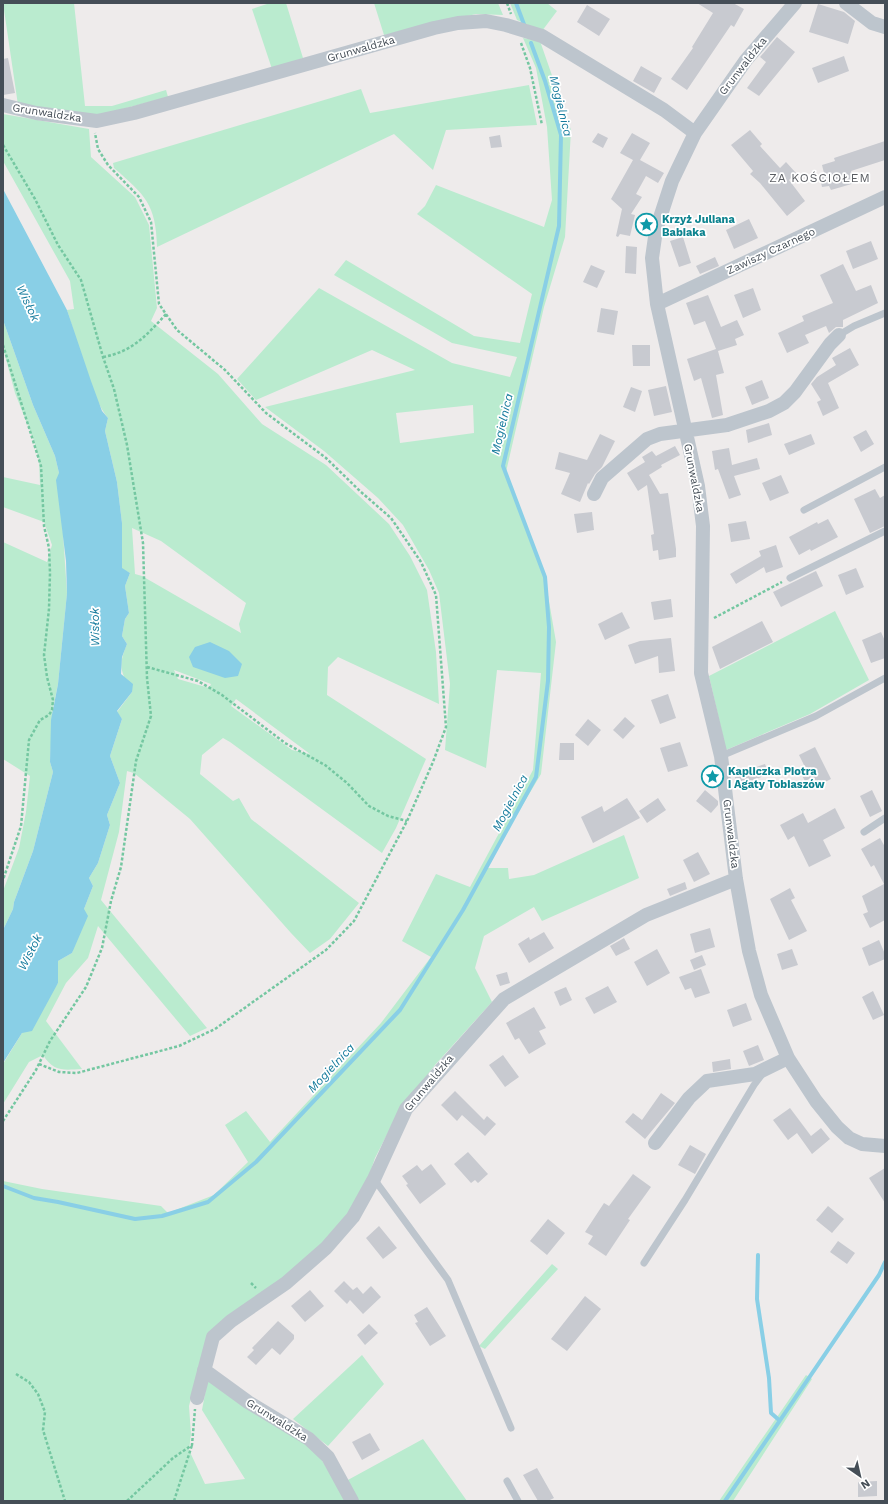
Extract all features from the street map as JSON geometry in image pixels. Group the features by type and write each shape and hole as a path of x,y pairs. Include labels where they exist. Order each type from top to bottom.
{"street":[{"name":"Grunwaldzka","path":"795,3 746,60 695,133 672,182 656,230 652,258 657,304 698,486 703,526 701,673 721,756 736,879 749,951 761,995 788,1058 816,1101 837,1127 849,1138 862,1144 885,1146"},
{"path":"846,3 872,23 885,27"},
{"name":"Grunwaldzka","path":"3,105 36,113 97,120 134,113 458,23 486,21 542,36 664,110 695,133"},
{"name":"Zawiszy Czarnego","path":"657,304 885,197"},
{"path":"594,494 602,478 646,439 660,434 685,430 702,430 727,425 768,411 784,403 795,392 830,344 839,335"},
{"name":"Grunwaldzka","path":"197,1398 213,1337 231,1321 286,1283 326,1248 353,1217 374,1179 406,1109 485,1018 504,999 646,915 736,879"},
{"path":"655,1143 689,1098 708,1081 755,1074 788,1058"},
{"name":"Grunwaldzka","path":"204,1370 248,1402 309,1439 328,1457 352,1501"}],"lane":[{"path":"839,335 854,326 885,312"},
{"path":"804,510 885,466"},
{"path":"790,578 885,531"},
{"path":"721,756 816,716 885,678"},
{"path":"864,832 885,818"},
{"path":"644,1263 685,1200 754,1086 766,1070"},
{"path":"374,1179 448,1280 511,1428"},
{"path":"507,1481 518,1501"}],"path":[{"path":"516,28 530,68 542,125"},
{"path":"39,1064 59,1072 89,1072 179,1046 215,1029 326,950 354,921 407,821 433,762 446,727 436,595 421,562 391,518 361,492 326,458 266,413 225,370 177,330 159,304 151,222 139,197 108,165 98,149 94,136 97,120"},
{"path":"3,144 35,199 58,245 81,280 103,357 114,389 128,445 143,543 147,667 151,716 136,762 121,867 111,901 102,948 86,987 50,1041 39,1064 3,1121"},
{"path":"103,357 127,350 148,334 166,314"},
{"path":"3,345 41,466 44,526 49,548 50,573 49,609 44,654 53,700 52,710 49,715 40,720 29,740 21,826 3,880"},
{"path":"702,624 790,578"},
{"path":"147,667 198,681 222,696 285,743 325,764 347,783 369,806 388,816 407,821"},
{"path":"16,1374 29,1382 38,1394 45,1412 43,1430 65,1501"},
{"path":"174,1501 192,1445 194,1410 197,1398"},
{"path":"127,1501 173,1458 192,1445"}],"green space":[{"path":"3,3 74,3 85,106 112,106 166,90 168,97 100,115 18,105"},
{"path":"270,3 286,3 303,58 272,69 252,9"},
{"path":"374,3 498,3 503,15 476,14 384,35"},
{"path":"510,3 547,3 557,11 542,31 517,20"},
{"path":"523,38 540,41 571,130 565,237 544,307 506,472 544,572 556,642 541,774 485,868 508,868 509,879 534,875 624,835 639,878 542,921 534,907 484,936 475,968 492,1002 435,1065 399,1111 375,1158 365,1188 346,1217 325,1242 282,1280 229,1318 196,1379 189,1406 191,1434 189,1450 205,1484 245,1479 202,1410 208,1378 315,1449 347,1501 3,1501 3,1181 42,1189 161,1206 168,1213 214,1195 248,1162 225,1125 246,1111 270,1142 381,1023 431,957 402,941 436,874 470,887 533,770 541,673 497,670 486,768 445,750 450,684 439,593 429,570 403,525 378,498 324,451 265,407 415,370 372,350 256,400 237,379 319,288 452,363 510,377 517,357 452,343 334,275 346,260 474,336 520,343 532,294 417,214 425,206 436,185 544,227 552,200 547,127 536,68","holes":["473,405 474,433 400,443 396,413"]},
{"path":"529,85 537,125 446,130 433,170 394,134 157,247 154,220 147,202 134,186 114,168 113,163 361,89 370,113"},
{"path":"3,114 89,129 91,157 135,197 149,225 157,308 151,321 218,374 262,424 326,465 389,524 410,556 427,590 436,652 439,704 338,657 328,667 327,695 426,759 396,828 382,853 223,738 202,755 200,774 233,801 239,798 251,819 359,903 330,939 310,953 190,819 134,773 127,771 119,832 101,900 207,1028 190,1036 98,926 88,958 66,983 46,1021 82,1069 60,1069 47,1061 43,1055 29,1062 3,1104 3,1064 22,1033 58,983 58,961 72,953 84,909 93,886 89,878 98,863 110,825 107,815 120,783 110,756 122,719 117,712 132,692 125,679 121,663 127,644 122,636 125,619 129,613 125,586 130,573 122,569 122,523 117,482 105,431 108,418 102,409 90,382 67,310 74,309 70,281 3,161","holes":["132,528 161,541 246,603 239,624 241,633 142,576 135,574","174,670 211,684 209,688 178,679","236,699 310,754 292,750 231,706"]},
{"path":"3,320 33,405 55,456 59,473 67,593 58,684 53,708 50,762 53,772 33,851 14,902 13,909 3,930 3,891 19,848 26,812 30,776 3,759 3,542 47,562 52,545 44,522 3,507 3,477 40,485 39,460 34,441 15,393 3,348"},
{"path":"835,611 869,680 810,714 726,750 709,676"},
{"path":"552,1264 558,1269 485,1349 479,1346"},
{"path":"362,1355 384,1384 328,1446 293,1419"},
{"path":"806,1375 812,1379 733,1501 719,1501"},
{"path":"423,1439 467,1501 357,1501 346,1481"}],"water":[{"name":"Wisłok","path":"3,189 67,310 102,411 108,418 105,431 117,482 122,523 122,568 130,573 125,586 129,613 125,619 122,636 127,644 122,657 121,674 133,684 132,692 117,711 122,719 110,756 120,783 107,815 110,825 98,863 89,878 93,886 84,909 88,916 72,953 58,961 58,983 32,1031 22,1033 3,1063 3,930 13,909 14,902 33,851 53,772 50,762 51,720 58,684 67,593 66,561 56,480 59,473 55,456 33,405 3,320"},
{"path":"210,642 229,651 242,664 238,676 225,678 193,667 189,657 195,647"}],"building":[{"path":"697,3 733,3 744,9 734,27 731,25 687,90 671,79 693,48 692,47 713,13"},
{"path":"818,4 844,12 855,21 848,44 809,32"},
{"path":"587,5 610,19 599,36 577,22"},
{"path":"777,37 795,52 759,96 747,88 766,62 760,57"},
{"path":"844,56 849,71 818,83 812,68"},
{"path":"8,58 15,93 3,95 3,59"},
{"path":"641,66 662,78 654,93 633,81"},
{"path":"750,130 762,144 760,146 780,168 786,162 796,173 789,180 805,201 787,216 760,183 750,174 753,171 731,145"},
{"path":"598,133 608,138 603,148 592,142"},
{"path":"632,133 650,143 640,160 664,173 658,183 646,176 636,194 642,197 631,214 635,215 630,236 620,234 618,237 616,236 622,209 611,199 633,160 620,153"},
{"path":"500,135 502,147 491,148 489,137"},
{"path":"885,141 885,160 851,171 855,183 831,190 829,186 822,187 819,174 824,173 822,165 835,161 834,158"},
{"path":"749,219 758,238 734,249 726,230"},
{"path":"683,237 691,263 679,267 670,241"},
{"path":"871,241 878,259 853,269 846,251"},
{"path":"626,246 637,247 636,274 625,273"},
{"path":"715,257 719,266 700,274 696,266"},
{"path":"843,264 856,291 871,285 878,303 843,320 843,327 836,327 829,333 826,326 805,335 809,343 787,353 778,333 804,321 802,316 833,303 820,275"},
{"path":"591,265 605,271 597,288 583,282"},
{"path":"753,288 761,310 743,318 734,295"},
{"path":"708,295 721,327 737,320 744,335 735,339 737,345 718,351 724,373 716,375 723,415 712,418 701,378 694,381 687,359 716,349 705,321 694,325 686,303"},
{"path":"601,308 618,311 614,335 597,332"},
{"path":"632,345 650,345 650,366 633,366"},
{"path":"850,348 859,365 828,383 839,408 823,416 817,402 821,400 811,384 817,377 836,365 832,358"},
{"path":"762,380 769,398 752,405 745,387"},
{"path":"666,386 672,412 654,416 648,390"},
{"path":"631,387 642,391 635,412 623,407"},
{"path":"769,423 772,435 748,443 746,430"},
{"path":"866,430 874,444 861,452 853,437"},
{"path":"600,434 615,441 602,467 595,474 589,484 588,483 580,502 561,494 570,473 555,469 559,452 587,460"},
{"path":"811,434 815,444 789,455 784,444"},
{"path":"675,446 680,455 661,465 662,467 649,475 660,494 668,493 676,549 676,557 659,560 658,550 653,551 651,535 654,534 647,485 638,491 627,473 645,462 642,457 652,451 656,456"},
{"path":"729,448 732,465 757,458 760,469 734,476 741,495 729,499 718,469 715,470 712,451"},
{"path":"781,475 789,493 770,501 762,483"},
{"path":"875,489 880,498 885,495 885,526 870,533 854,499"},
{"path":"592,512 594,530 577,533 574,514"},
{"path":"828,519 838,537 811,551 810,549 799,555 789,537 817,522 818,524"},
{"path":"746,521 750,539 731,542 728,524"},
{"path":"776,545 783,567 766,573 764,567 736,584 730,574 761,556 759,551"},
{"path":"856,568 864,587 846,595 838,575"},
{"path":"816,571 823,586 781,607 773,592"},
{"path":"671,599 673,617 654,620 651,602"},
{"path":"622,612 630,628 605,640 598,624"},
{"path":"762,621 773,642 720,669 712,647"},
{"path":"881,632 885,641 885,658 871,663 862,640"},
{"path":"671,638 675,671 659,673 658,656 635,664 628,645 640,641"},
{"path":"668,694 676,718 660,724 651,700"},
{"path":"625,717 635,726 623,739 613,730"},
{"path":"588,719 601,730 588,746 575,735"},
{"path":"680,742 688,766 668,772 660,748"},
{"path":"560,743 574,743 574,760 559,760"},
{"path":"815,747 831,779 821,784 819,780 813,783 811,778 805,781 800,772 806,769 799,755"},
{"path":"765,764 769,774 738,786 734,775"},
{"path":"705,790 718,801 718,805 711,813 696,801"},
{"path":"872,790 882,811 870,817 860,796"},
{"path":"627,798 640,818 593,843 581,817 602,806 604,812"},
{"path":"658,798 666,810 647,823 639,811"},
{"path":"835,808 845,828 823,840 831,856 809,867 794,836 788,840 780,825 803,813 808,823"},
{"path":"880,838 885,847 885,920 870,928 863,914 868,912 862,896 884,884 874,865 871,867 861,849"},
{"path":"698,852 710,874 694,882 683,860"},
{"path":"685,882 687,889 670,896 667,889"},
{"path":"790,888 795,898 791,900 807,931 789,940 770,899"},
{"path":"710,928 715,947 695,953 690,934"},
{"path":"544,932 554,948 529,963 518,944 529,937 530,940"},
{"path":"624,938 630,949 616,956 610,946"},
{"path":"879,940 885,954 885,959 869,966 862,948"},
{"path":"657,949 670,973 647,986 634,962"},
{"path":"792,949 798,965 782,970 777,954"},
{"path":"702,955 706,965 694,970 690,960"},
{"path":"701,969 710,993 695,998 691,988 685,990 679,977"},
{"path":"507,972 510,983 500,986 496,975"},
{"path":"608,986 617,1002 594,1014 585,998"},
{"path":"566,987 572,1000 560,1006 554,992"},
{"path":"873,991 884,1015 873,1020 862,997"},
{"path":"746,1003 752,1020 733,1027 727,1010"},
{"path":"534,1007 546,1028 539,1031 546,1044 529,1054 519,1038 515,1040 506,1023"},
{"path":"758,1045 764,1060 749,1066 743,1051"},
{"path":"503,1055 519,1077 505,1087 489,1065"},
{"path":"730,1059 731,1069 713,1072 712,1062"},
{"path":"455,1091 484,1120 487,1116 496,1124 485,1136 462,1115 457,1121 441,1105"},
{"path":"661,1093 675,1103 645,1139 625,1122 633,1113 642,1120"},
{"path":"790,1108 811,1136 821,1128 830,1139 812,1154 797,1133 788,1140 773,1120"},
{"path":"690,1145 706,1154 695,1174 678,1165"},
{"path":"468,1152 488,1174 478,1183 475,1180 471,1183 454,1164"},
{"path":"431,1164 446,1184 420,1204 406,1185 408,1184 402,1176 417,1165 422,1171"},
{"path":"885,1168 885,1203 869,1178"},
{"path":"633,1174 651,1187 628,1219 630,1220 606,1256 588,1244 593,1236 585,1232 604,1203 609,1206"},
{"path":"828,1206 844,1219 832,1233 816,1220"},
{"path":"548,1219 565,1233 547,1255 530,1241"},
{"path":"379,1226 397,1248 383,1259 366,1238"},
{"path":"838,1241 855,1253 847,1264 830,1252"},
{"path":"344,1281 353,1290 357,1287 363,1294 371,1286 381,1297 363,1314 350,1300 347,1304 334,1291"},
{"path":"310,1290 324,1306 305,1322 291,1306"},
{"path":"585,1296 601,1309 567,1351 551,1339"},
{"path":"427,1307 446,1336 430,1346 415,1323 418,1322 414,1315"},
{"path":"278,1321 294,1335 294,1339 280,1355 272,1348 256,1365 247,1357 254,1350 252,1348"},
{"path":"369,1324 378,1333 365,1345 357,1335"},
{"path":"370,1433 380,1450 362,1460 352,1442"},
{"path":"537,1468 554,1498 548,1501 538,1501 523,1475"},
{"path":"877,1481 877,1496 858,1497 858,1482"}],"waterway":[{"name":"Mogielnica","path":"516,3 525,27"},
{"name":"Mogielnica","path":"3,1186 34,1198 135,1219 162,1216 208,1202 256,1162 400,1010 463,910 536,777 548,681 549,627 545,577 503,466 559,226 561,135 545,81 531,43"},
{"path":"758,1255 757,1299 769,1378 771,1413 779,1420"},
{"path":"725,1501 879,1275 885,1262"}],"place":[{"name":"Krzyż Juliana Babiaka","path":"646,225"},
{"name":"Kapliczka Piotra i Agaty Tobiaszów","path":"712,777"}],"district":[{"name":"ZA KOŚCIOŁEM","path":"820,178"}]}
